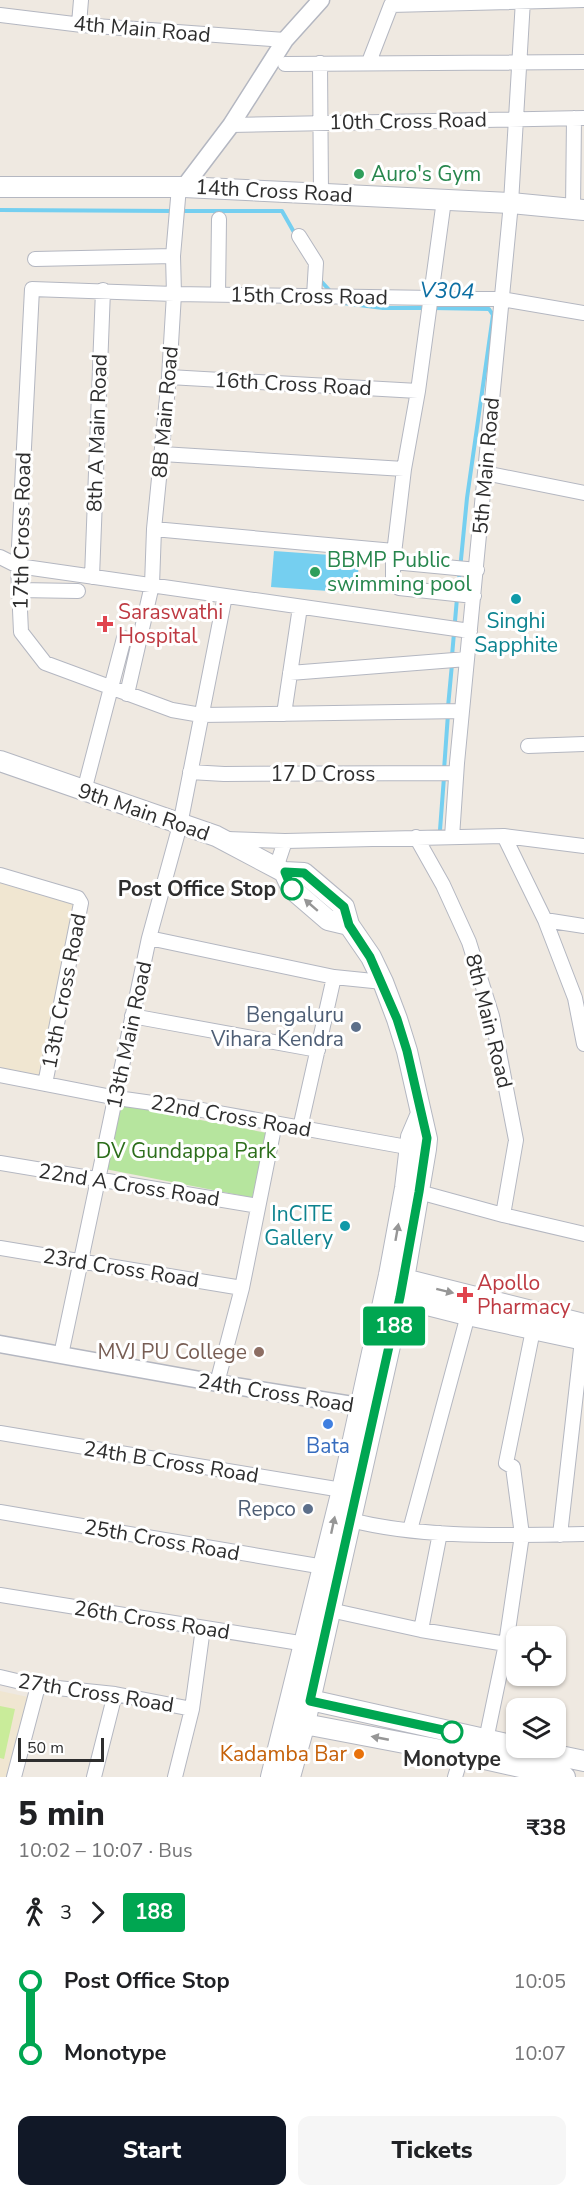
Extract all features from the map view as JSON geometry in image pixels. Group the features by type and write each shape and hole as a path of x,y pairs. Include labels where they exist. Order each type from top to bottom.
{"main road":[{"name":"14th Cross Road","path":"0,187 179,199 321,194 511,203 579,209"},
{"name":"9th Main Road","path":"0,761 221,839 280,870 304,873 344,907 349,925 383,982 407,1051 420,1116 411,1137 418,1149 419,1192 394,1287 367,1408 350,1520 330,1610 314,1645"},
{"name":"9th Main Road","path":"394,1287 405,1188 418,1149"},
{"path":"394,1287 468,1315 533,1329 583,1335"},
{"path":"394,1287 583,1335"},
{"name":"9th Main Road","path":"290,1777 295,1722 314,1645 324,1567 342,1490 367,1408"},
{"path":"301,1698 506,1744"},
{"name":"9th Main Road","path":"271,1777 295,1722"},
{"path":"295,1722 563,1772 584,1761"},
{"path":"539,1758 563,1772"}],"street":[{"path":"79,24 81,0"},
{"path":"179,199 231,125 285,40 321,0"},
{"path":"369,62 391,5 584,0"},
{"name":"5th Main Road","path":"452,837 456,773 453,711 467,659 477,570 511,203 523,1"},
{"name":"4th Main Road","path":"0,15 79,24 285,40"},
{"path":"285,64 584,62"},
{"path":"320,63 321,194"},
{"path":"579,118 579,209"},
{"name":"10th Cross Road","path":"231,125 579,118"},
{"name":"8B Main Road","path":"127,694 152,585 154,529 169,377 174,294 173,256 179,199"},
{"path":"444,200 418,391 404,469 393,578 399,588 474,596"},
{"path":"218,295 219,219"},
{"path":"299,236 316,263 314,297"},
{"path":"35,259 173,256"},
{"name":"15th Cross Road","path":"32,289 218,295 502,299 584,313"},
{"name":"17th Cross Road","path":"32,289 18,566 21,632 45,663 172,710 201,715 453,711"},
{"name":"8th A Main Road","path":"92,577 103,290"},
{"name":"16th Cross Road","path":"169,377 418,391"},
{"path":"162,454 404,469"},
{"path":"485,474 584,493"},
{"path":"154,529 394,556 477,570"},
{"path":"0,557 18,566 470,631"},
{"path":"19,590 78,591"},
{"name":"13th Main Road","path":"61,1355 149,938 180,825 225,596"},
{"path":"285,714 300,606"},
{"path":"84,791 124,638"},
{"path":"290,673 467,659"},
{"path":"528,746 584,744"},
{"name":"17 D Cross","path":"190,772 225,774 456,773"},
{"path":"504,836 579,998 584,1044"},
{"path":"221,839 285,841 504,836 584,846"},
{"name":"8th Main Road","path":"416,837 443,885 469,942 492,1016 516,1140 503,1215"},
{"path":"280,870 285,841"},
{"name":"13th Cross Road","path":"0,875 78,898 81,903 45,1084"},
{"path":"544,920 584,926"},
{"path":"149,938 334,977 383,982"},
{"path":"300,1128 334,977"},
{"path":"132,1016 318,1050"},
{"name":"22nd Cross Road","path":"0,1075 117,1098 202,1110 418,1149"},
{"path":"217,1383 242,1288 275,1124"},
{"name":"22nd A Cross Road","path":"0,1163 258,1206"},
{"path":"419,1192 584,1234"},
{"name":"23rd Cross Road","path":"0,1248 242,1288"},
{"path":"410,1530 468,1315"},
{"path":"509,1626 522,1535 513,1467 506,1463 533,1329"},
{"path":"560,1535 583,1335"},
{"name":"24th Cross Road","path":"0,1344 367,1408"},
{"name":"24th B Cross Road","path":"0,1433 342,1490"},
{"name":"25th Cross Road","path":"0,1512 324,1567"},
{"path":"350,1520 440,1533 584,1534"},
{"path":"421,1630 440,1533"},
{"name":"26th Cross Road","path":"0,1595 314,1645"},
{"path":"330,1610 421,1630 506,1644 486,1740"},
{"path":"175,1777 192,1709 203,1628"},
{"name":"27th Cross Road","path":"0,1677 38,1686 115,1694 192,1709"},
{"path":"15,1777 38,1686"},
{"path":"94,1777 115,1694"},
{"path":"455,1777 462,1754"}],"shaded area":[{"path":"0,875 78,898 45,1084 0,1076"},
{"path":"0,1691 28,1697 9,1777 0,1777"}],"green space":[{"name":"DV Gundappa Park","path":"118,1104 267,1133 254,1198 105,1169"},
{"path":"0,1706 15,1709 4,1759 0,1758"}],"water":[{"name":"BBMP Public swimming pool","path":"274,551 359,557 357,593 271,587"}],"waterway":[{"name":"V304","path":"0,210 173,211"},
{"name":"V304","path":"181,211 282,211 295,234"},
{"name":"V304","path":"320,280 331,292"},
{"name":"V304","path":"343,303 383,308 426,308"},
{"name":"V304","path":"433,308 489,309 493,315 467,498 458,590"},
{"name":"V304","path":"452,656 457,598"},
{"name":"V304","path":"448,707 452,664"},
{"name":"V304","path":"444,770 448,714"},
{"name":"V304","path":"440,830 444,777"}],"bus line":[{"name":"188","path":"292,889 285,872 304,873 344,907 349,925 383,982 397,1019 407,1051 420,1116 427,1138 400,1297 310,1701 452,1732"}],"place":[{"name":"Auro's Gym","path":"359,174"},
{"name":"BBMP Public swimming pool","path":"315,572"},
{"name":"Singhi Sapphite","path":"516,599"},
{"name":"Saraswathi Hospital","path":"105,624"},
{"name":"Post Office Stop","path":"292,889"},
{"name":"Bengaluru Vihara Kendra","path":"356,1027"},
{"name":"InCITE Gallery","path":"345,1226"},
{"name":"Apollo Pharmacy","path":"465,1295"},
{"name":"MVJ PU College","path":"259,1352"},
{"name":"Bata","path":"328,1424"},
{"name":"Repco","path":"308,1509"},
{"name":"Monotype","path":"452,1732"},
{"name":"Kadamba Bar","path":"359,1754"}]}
